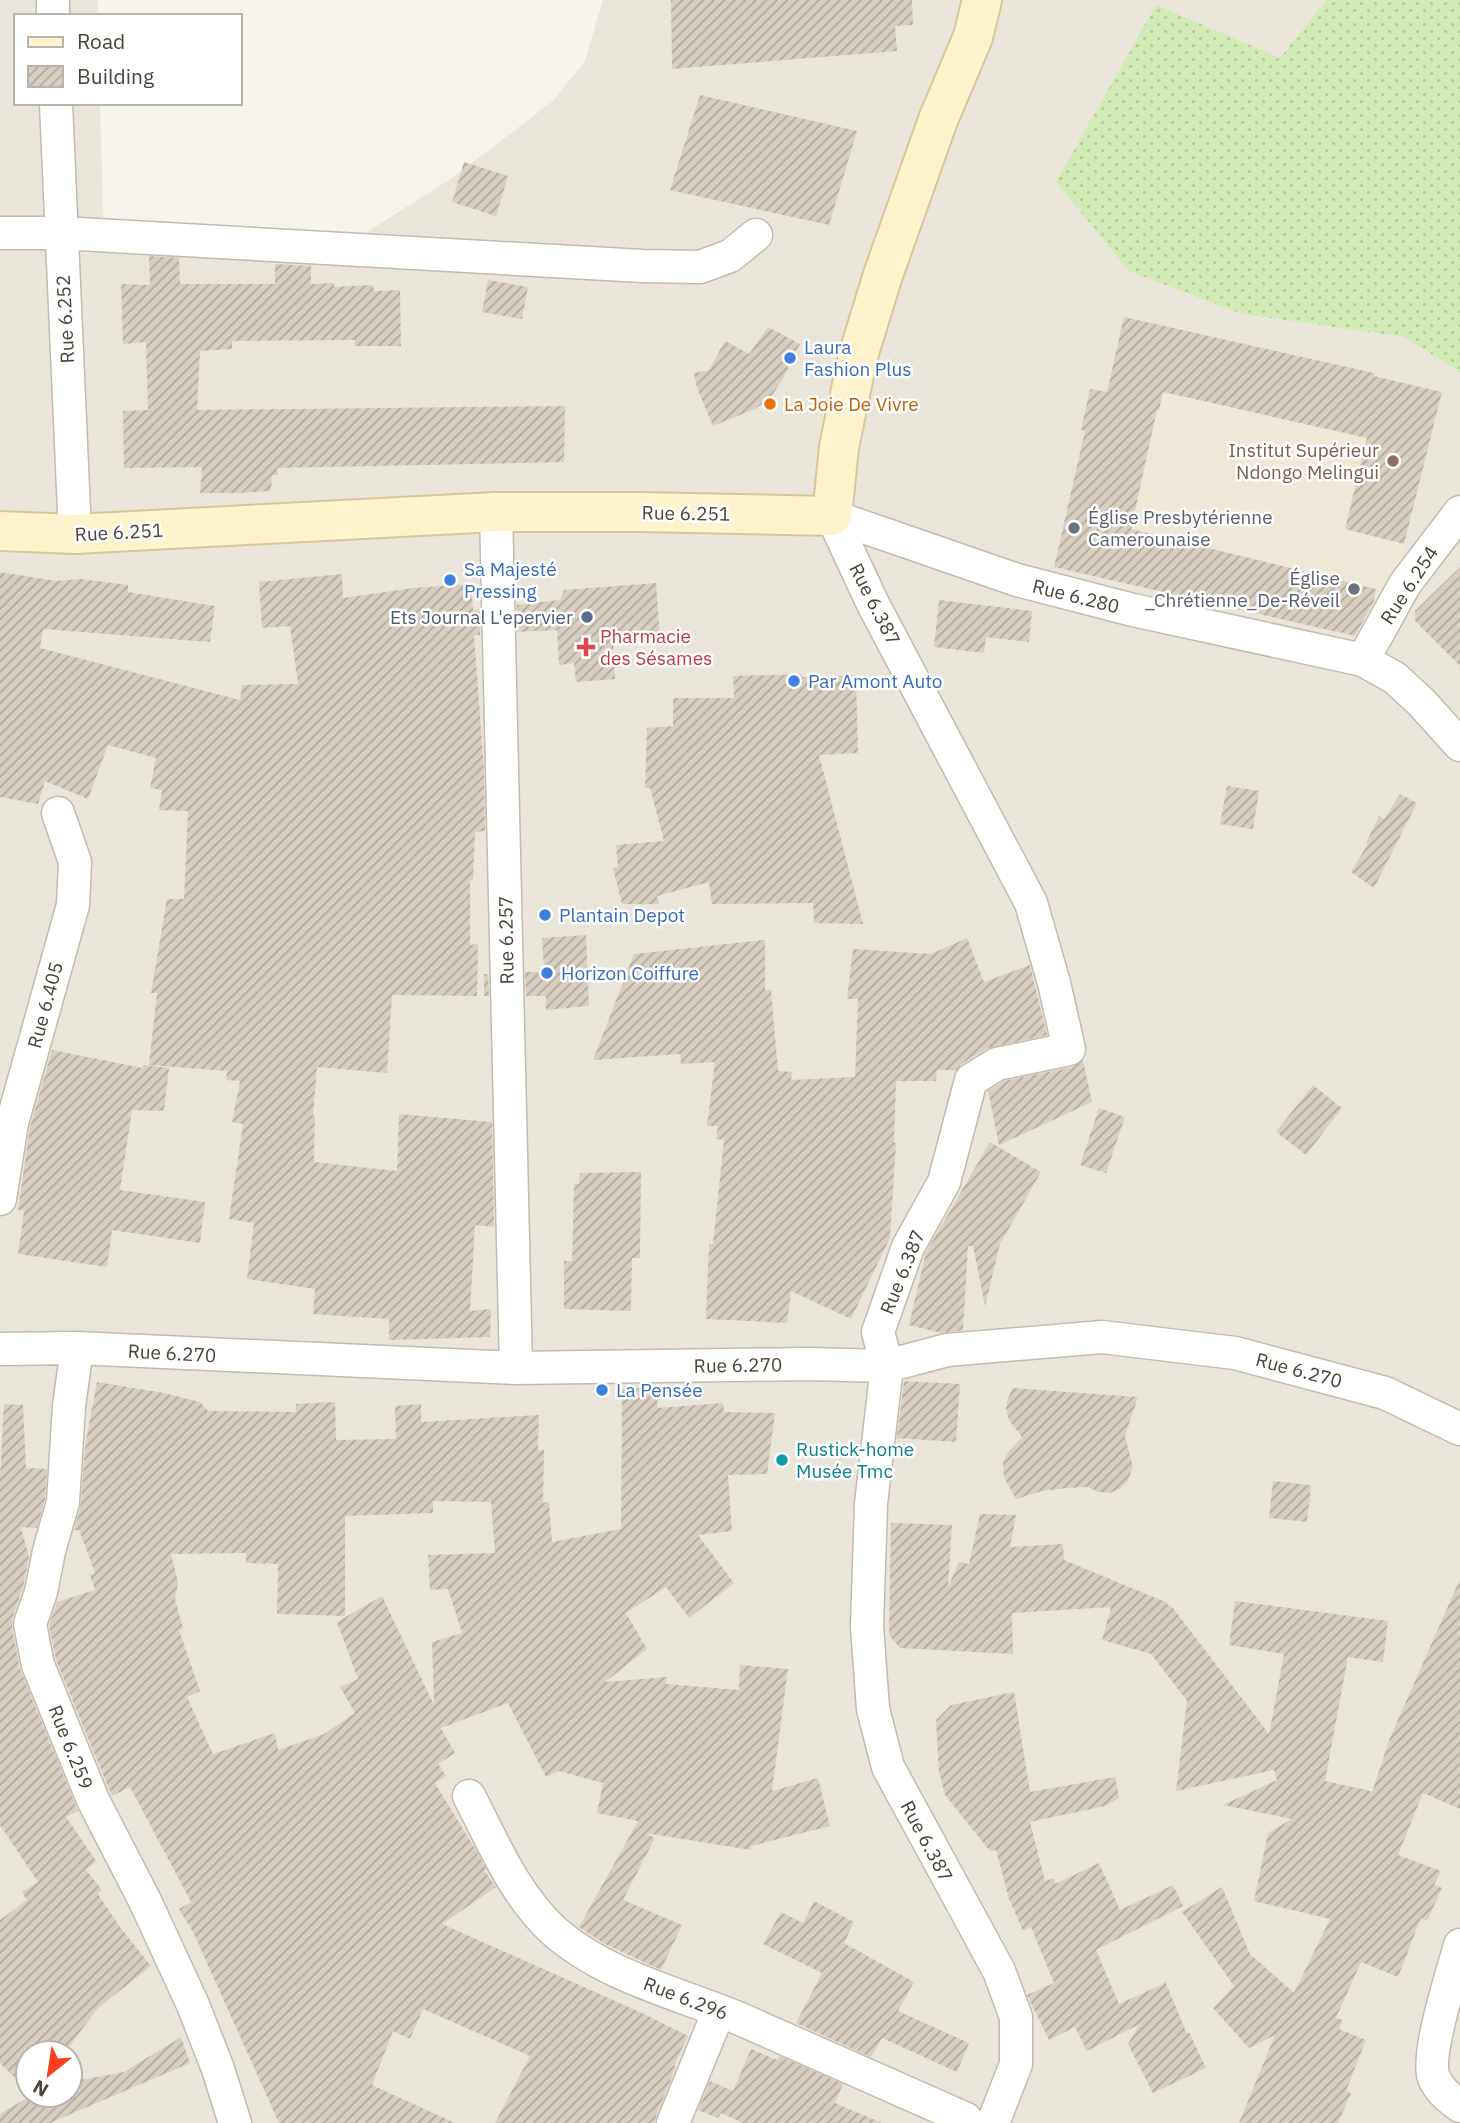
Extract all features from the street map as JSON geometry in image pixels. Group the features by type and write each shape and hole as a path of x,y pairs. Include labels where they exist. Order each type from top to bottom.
{"main road":[{"path":"832,516 839,447 858,356 883,275 938,120 973,37 982,0"},
{"name":"Rue 6.251","path":"0,531 75,534 496,512 832,516"}],"street":[{"name":"Rue 6.252","path":"57,105 75,534"},
{"path":"0,233 61,233 700,267 730,256 756,235"},
{"name":"Rue 6.257","path":"496,512 516,1368"},
{"name":"Rue 6.254","path":"1363,660 1405,584 1460,512"},
{"name":"Rue 6.280","path":"832,516 1030,584 1133,610 1363,660 1395,678 1460,745"},
{"name":"Rue 6.387","path":"832,516 873,604 1031,903 1054,983 1069,1049 997,1064 971,1080 944,1182 908,1247 878,1332 887,1366 872,1504 867,1626 873,1709 888,1767 999,1971 1016,2017 1016,2064 993,2123"},
{"name":"Rue 6.405","path":"0,1199 12,1123 72,905 75,862 58,813"},
{"name":"Rue 6.270","path":"0,1349 77,1349 516,1368 809,1364 887,1366 947,1350 1102,1337 1235,1353 1385,1393 1460,1429"},
{"name":"Rue 6.259","path":"77,1349 69,1406 63,1502 41,1592 30,1624 38,1665 93,1800 145,1901 193,2005 235,2123"},
{"name":"Rue 6.296","path":"468,1796 519,1891 552,1930 585,1954 662,1991 719,2011 966,2119 969,2123"},
{"path":"1460,1945 1434,2045 1433,2076 1445,2095 1460,2106"},
{"path":"673,2123 719,2011"}],"shaded area":[{"path":"0,0 98,0 98,14 14,14 14,105 100,105 104,235 359,237 449,180 553,101 585,61 603,0 1326,0 1280,58 1242,314 1404,337 1460,372 1460,2123 0,2123"},
{"path":"1124,317 1374,373 1382,378 1442,392 1393,595 1369,639 1054,567 1085,431 1081,430 1090,389 1107,392"}],"green space":[{"path":"1326,0 1460,0 1460,372 1404,337 1242,314 1129,271 1056,182 1156,5 1280,58"}],"building":[{"path":"671,0 912,0 913,25 895,26 897,51 672,69"},
{"path":"700,95 857,131 829,225 670,190"},
{"path":"464,162 508,176 496,216 452,202"},
{"path":"149,256 179,258 180,284 275,284 275,264 311,266 311,284 334,283 334,287 373,285 374,291 400,290 401,346 355,346 355,340 232,341 232,349 200,351 197,410 565,406 564,462 277,468 278,475 272,475 271,491 239,493 200,493 202,467 124,468 123,411 148,410 146,342 123,344 121,284 150,285"},
{"path":"488,280 528,287 522,319 482,312"},
{"path":"1124,317 1374,373 1374,376 1442,392 1404,544 1345,529 1367,438 1163,392 1131,529 1376,589 1374,601 1355,636 1054,567 1085,431 1081,430 1090,389 1107,392"},
{"path":"768,327 800,344 787,367 789,368 770,399 755,409 713,426 697,388 694,373 709,370 725,341 749,354"},
{"path":"1460,567 1460,666 1415,621 1415,611"},
{"path":"0,572 56,581 81,579 128,585 128,592 215,606 210,642 43,629 40,648 240,700 242,685 298,684 290,626 262,628 259,582 342,574 343,598 414,588 471,584 473,610 480,610 480,635 474,635 484,770 485,831 475,832 473,880 470,880 470,945 478,944 477,996 392,995 387,1073 317,1067 313,1116 314,1162 397,1171 399,1114 492,1122 494,1227 475,1225 470,1311 491,1309 490,1337 389,1340 389,1319 313,1314 315,1289 247,1279 254,1223 229,1219 243,1124 232,1122 240,1081 226,1080 227,1071 149,1065 157,993 151,993 167,899 184,899 188,811 159,810 162,790 150,788 156,758 108,745 88,799 45,781 38,804 0,797"},
{"name":"Pharmacie des Sésames","path":"656,583 660,637 613,640 615,679 576,682 574,663 559,665 557,630 517,632 517,605 560,600 564,590"},
{"path":"939,600 1032,611 1029,642 986,637 984,653 934,647"},
{"path":"802,674 802,677 856,675 858,753 819,755 863,924 814,923 813,903 712,904 709,882 657,896 659,904 622,904 613,868 618,867 616,845 664,841 650,788 645,788 647,728 673,726 673,698 734,698 733,676"},
{"path":"1227,786 1259,791 1253,829 1220,824"},
{"path":"1400,794 1417,803 1374,888 1351,872 1368,844 1366,843 1379,816 1384,819"},
{"path":"586,935 589,1006 546,1010 546,996 526,996 525,972 544,972 542,938"},
{"path":"967,938 984,982 1030,965 1047,1035 988,1048 961,1064 957,1070 937,1070 936,1081 896,1081 896,1143 890,1238 851,1319 791,1291 787,1323 706,1319 709,1244 713,1244 724,1140 716,1139 718,1126 707,1126 715,1062 681,1064 680,1054 593,1060 634,954 765,940 765,990 771,990 778,1071 792,1072 791,1080 855,1077 858,999 847,999 853,949 931,954"},
{"path":"484,974 488,974 489,996 484,996"},
{"path":"52,1050 143,1068 143,1065 169,1068 164,1111 132,1110 120,1190 205,1202 200,1243 112,1230 107,1267 18,1254 24,1211 18,1210 30,1127"},
{"path":"1083,1060 1092,1102 999,1145 988,1091 1004,1081 1073,1067"},
{"path":"1313,1085 1342,1108 1306,1155 1276,1132"},
{"path":"1099,1108 1125,1117 1106,1173 1080,1165"},
{"path":"990,1142 1041,1172 1000,1244 985,1306 973,1246 968,1246 963,1330 941,1333 909,1325 926,1252"},
{"path":"641,1172 640,1258 632,1258 631,1311 564,1309 564,1261 572,1261 574,1184 579,1184 580,1173"},
{"path":"904,1381 960,1384 956,1442 897,1438"},
{"path":"97,1382 200,1402 208,1411 296,1412 296,1404 335,1402 336,1440 396,1439 395,1406 421,1404 421,1422 539,1415 538,1450 544,1450 543,1503 549,1502 552,1542 621,1529 622,1389 658,1387 657,1408 723,1403 724,1412 775,1413 767,1474 728,1475 732,1531 698,1535 734,1583 689,1618 666,1587 626,1613 647,1649 605,1682 667,1677 666,1684 739,1690 740,1665 788,1669 772,1791 818,1778 830,1826 751,1846 751,1850 645,1833 655,1838 623,1900 682,1925 661,1970 603,1943 579,1927 638,1821 597,1813 603,1783 559,1771 546,1777 508,1703 441,1728 455,1753 438,1764 446,1776 435,1783 496,1887 442,1924 688,2036 674,2066 676,2067 655,2123 495,2123 530,2056 423,2009 410,2039 393,2031 372,2085 455,2123 279,2123 193,1932 179,1909 191,1902 130,1787 112,1796 56,1660 49,1625 57,1602 95,1590 90,1575 95,1573 79,1530 74,1530 81,1503 85,1446","holes":["433,1501 491,1502 495,1553 428,1555 430,1590 448,1589 462,1633 432,1642 434,1705 382,1596 337,1622 358,1679 340,1687 355,1713 324,1734 278,1750 275,1733 213,1754 187,1697 200,1691 179,1630 183,1629 175,1599 178,1582 171,1554 246,1553 246,1563 278,1564 277,1614 345,1616 345,1516 433,1513"]},
{"path":"1013,1388 1138,1397 1125,1436 1133,1467 1127,1482 1110,1493 1098,1492 1088,1487 1068,1488 1042,1491 1016,1499 1004,1477 1003,1462 1022,1437 1009,1420 1006,1408"},
{"path":"4,1404 23,1405 26,1468 47,1469 45,1499 37,1528 21,1527 29,1557 23,1587 12,1619 20,1669 78,1811 66,1817 96,1861 86,1870 102,1890 97,1893 120,1927 151,1966 98,2008 75,2039 14,2039 14,2077 0,2063 0,1920 27,1900 22,1892 38,1882 0,1825 0,1478"},
{"path":"1273,1481 1311,1485 1307,1522 1269,1518"},
{"path":"980,1514 1016,1515 1010,1547 1063,1544 1064,1560 1168,1603 1269,1734 1284,1654 1229,1645 1235,1601 1388,1621 1383,1662 1348,1657 1325,1781 1372,1792 1390,1738 1460,1579 1460,1809 1423,1793 1398,1855 1441,1871 1434,1885 1442,1888 1427,1921 1421,1918 1398,1977 1361,1962 1336,2018 1343,2020 1339,2029 1366,2040 1346,2091 1351,2093 1338,2123 1239,2123 1275,2035 1249,2048 1213,2008 1234,1986 1182,1912 1222,1887 1250,1954 1294,1993 1330,1919 1254,1901 1268,1833 1292,1819 1223,1805 1277,1780 1274,1770 1176,1791 1187,1701 1151,1654 1102,1640 1111,1607 1012,1613 1013,1654 900,1648 889,1635 891,1523 952,1525 948,1587 959,1562 969,1564"},
{"path":"1014,1692 1030,1792 1115,1777 1119,1798 1105,1806 1030,1822 1045,1881 1054,1878 1055,1884 1099,1863 1120,1910 1173,1885 1183,1906 1096,1950 1119,2004 1165,1981 1187,2034 1189,2032 1206,2068 1153,2093 1128,2044 1140,2024 1087,2051 1075,2027 1049,2040 1027,1995 1054,1983 1031,1927 1023,1931 1009,1899 996,1850 990,1851 945,1795 939,1772 936,1720 951,1705"},
{"path":"814,1901 854,1922 844,1943 914,1982 898,2011 969,2043 957,2072 882,2038 871,2057 796,2023 822,1973 763,1944 781,1912 803,1923"},
{"path":"181,2037 190,2063 84,2108 84,2079 124,2072"},
{"path":"751,2049 777,2060 780,2056 843,2084 835,2103 882,2123 743,2123 721,2113 718,2118 698,2110 710,2081 733,2091"},
{"path":"14,2106 14,2109 83,2109 50,2123 0,2123 0,2114"}],"place":[{"name":"Laura Fashion Plus","path":"790,358"},
{"name":"La Joie De Vivre","path":"770,404"},
{"name":"Institut Supérieur Ndongo Melingui","path":"1393,461"},
{"name":"Église Presbytérienne Camerounaise","path":"1074,528"},
{"name":"Sa Majesté Pressing","path":"450,580"},
{"name":"Église _Chrétienne_De-Réveil","path":"1354,589"},
{"name":"Ets Journal L'epervier","path":"587,617"},
{"name":"Pharmacie des Sésames","path":"586,647"},
{"name":"Par Amont Auto","path":"794,681"},
{"name":"Plantain Depot","path":"545,915"},
{"name":"Horizon Coiffure","path":"547,973"},
{"name":"La Pensée","path":"602,1390"},
{"name":"Rustick-home Musée Tmc","path":"782,1460"}]}
